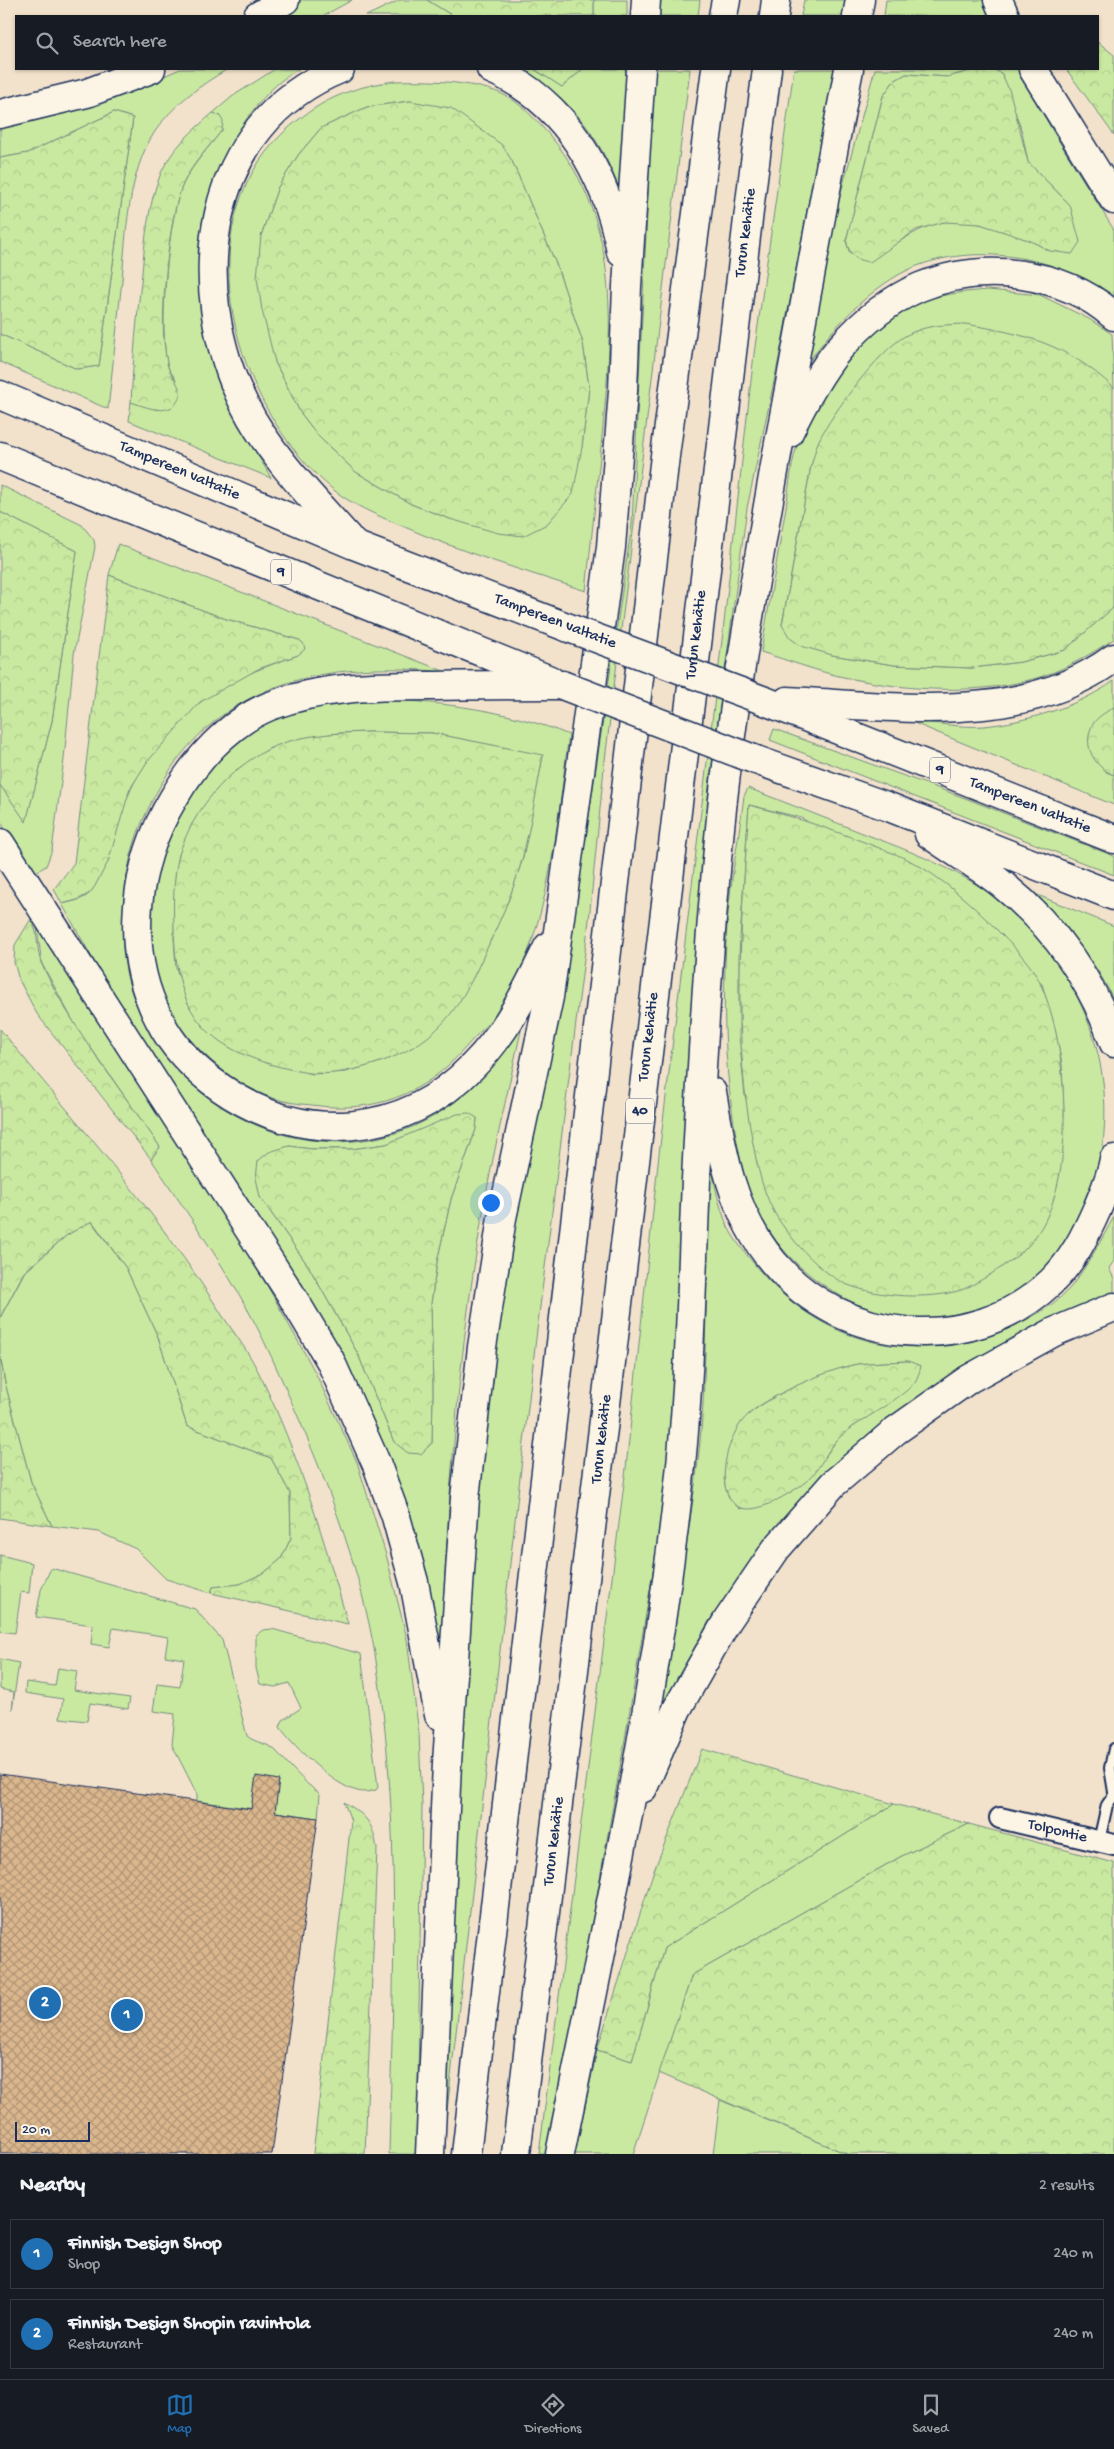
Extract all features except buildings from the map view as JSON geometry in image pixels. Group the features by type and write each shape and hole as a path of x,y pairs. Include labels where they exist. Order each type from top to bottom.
{"highway":[{"path":"260,15 286,0"},
{"path":"645,15 646,0"},
{"path":"724,15 726,0"},
{"path":"774,15 776,0"},
{"path":"857,15 860,0"},
{"path":"998,0 1005,15"},
{"path":"0,114 87,93 148,70"},
{"path":"338,70 319,79 291,97 265,122 249,142 230,178 216,216 212,273 221,344 246,407 284,466 354,545"},
{"path":"493,70 530,92 553,111 582,149 608,198 616,226 627,286"},
{"path":"430,2154 447,1762 464,1498 482,1347 502,1218 549,997 611,546 624,392 627,286 641,70"},
{"path":"466,2154 665,456 716,70"},
{"name":"Turun kehätie","path":"516,2154 569,1728 715,468 767,70"},
{"path":"560,2154 648,1702 681,1465 687,1400 704,1045 724,798 753,583 777,456 798,328 849,70"},
{"path":"1034,70 1114,200"},
{"path":"777,456 800,410 838,350 876,314 920,287 978,273 1016,274 1053,282 1091,300 1114,316"},
{"name":"Tampereen valtatie","path":"0,395 354,545 569,628 765,700 1114,839"},
{"name":"9","path":"0,456 562,685 756,760 888,807 1114,896"},
{"path":"765,700 924,707 997,703 1047,694 1083,678 1114,658"},
{"path":"558,925 509,1022 472,1068 434,1098 409,1111 381,1122 333,1127 309,1125 289,1120 250,1105 211,1081 183,1057 159,1020 151,1000 144,977 137,932 143,870 165,812 188,776 212,747 254,714 268,707 302,696 356,687 405,684 562,685"},
{"path":"888,807 1004,886 1036,916 1063,947 1083,976 1102,1011 1114,1043"},
{"path":"0,843 290,1293 330,1360 377,1465 396,1517 414,1582 447,1762"},
{"path":"704,1045 727,1174 739,1206 754,1236 775,1265 817,1303 869,1324 916,1332 958,1330 988,1321 1028,1301 1052,1281 1082,1242 1112,1173 1114,1159"},
{"path":"624,1833 677,1709 727,1621 776,1549 834,1484 895,1431 970,1379 1054,1332 1114,1307"}],"street":[{"name":"Tolpontie","path":"1000,1818 1107,1843"}],"lane":[{"path":"1107,1843 1107,1806 1114,1794 1110,1768 1114,1750"}],"green space":[{"path":"298,0 352,0 325,15 273,15"},
{"path":"400,0 427,0 451,15 368,15"},
{"path":"427,0 594,0 594,15 451,15"},
{"path":"594,0 627,0 627,15 594,15"},
{"path":"659,0 700,0 698,15 658,15"},
{"path":"804,0 845,0 843,15 801,15"},
{"path":"886,0 985,0 992,15 884,15"},
{"path":"1099,43 1114,55 1114,135 1067,70 1099,70"},
{"path":"178,70 226,70 197,89 169,113 154,133 145,149 139,166 127,224 108,409 0,362 0,334 77,369 99,366 133,118 114,112 28,153 0,158 0,128 47,118 136,88"},
{"path":"273,70 297,70 271,90 255,108 235,137 219,168 208,200 201,234 198,268 200,302 206,336 215,369 233,412 271,478 129,421 131,402 159,410 176,380 168,367 164,329 166,274 173,219 184,182 222,130 219,116 213,113 233,96"},
{"path":"520,70 536,70 562,87 582,70 626,70 623,200 607,160 584,123 555,93"},
{"path":"536,70 582,70 562,87"},
{"path":"654,70 690,70 604,768 589,920 536,1338 445,2128 460,1744 482,1450 497,1330 517,1212 574,917 632,524"},
{"path":"794,70 834,70 779,358 747,508 709,787 692,1005 683,1156 675,1353 667,1470 657,1548 624,1745 559,2106 549,2154 539,2154 626,1468 659,1154 723,632 754,354"},
{"path":"875,70 974,70 947,77 906,74 894,81 883,96 846,241 850,254 885,248 931,225 956,221 970,222 998,229 1026,239 1050,251 1070,205 1028,162 1022,132 1002,74 995,70 1019,70 1054,133 1114,230 1114,296 1069,272 1045,263 993,255 967,255 942,259 917,266 900,274 867,297 837,326 801,373 825,250"},
{"path":"974,70 995,70 1002,74 1010,92 1028,162 1070,205 1080,242 1072,254 1050,251 1031,241 980,224 944,222 916,230 870,262 860,260 852,254 846,241 883,96 894,81 906,74 947,77"},
{"path":"395,81 448,82 488,89 508,97 528,112 551,137 574,170 591,205 601,242 607,280 609,319 606,398 586,591 446,544 364,509 346,499 330,487 296,452 268,411 247,364 233,315 229,265 235,217 253,171 284,132 309,112 335,97","holes":["410,101 512,161 556,264 583,343 589,388 582,447 450,519 411,504 356,472 319,437 300,412 275,362 261,236 278,187 299,154 321,128 367,107"]},
{"path":"410,101 451,108 502,145 512,161 556,264 583,343 589,388 582,447 573,494 547,524 523,536 498,533 450,519 411,504 356,472 319,437 300,412 275,362 262,310 257,278 261,236 278,187 299,154 321,128 367,107"},
{"path":"114,112 133,118 99,366 77,369 0,334 0,158 28,153"},
{"path":"213,113 219,115 223,121 222,130 196,162 184,182 174,214 167,260 163,326 164,341 168,367 180,393 177,402 167,409 149,408 131,402 137,321 150,210 161,173 171,155"},
{"path":"988,290 1040,295 1089,319 1112,334 1114,388 883,354 861,380 832,420 811,466 782,625 832,655 894,665 972,668 1021,662 1065,650 1114,607 1114,639 1088,655 1052,673 996,687 971,689 896,686 848,678 826,673 761,652 794,457 803,430 825,389 855,350 889,319 907,308 936,297"},
{"path":"965,324 1007,332 1044,343 1079,360 1113,387 1113,608 1065,650 1021,662 972,668 894,665 832,655 801,646 790,638 782,625 811,466 819,440 845,399 882,355 894,344 912,332 919,330 934,326"},
{"path":"0,485 82,525 94,540 95,547 74,654 64,759 52,850 46,866 36,872 26,862 0,821 0,785 26,821 52,721 77,551 0,512"},
{"path":"0,512 77,551 52,721 26,822 0,785"},
{"path":"118,544 446,672 403,669 361,670 321,675 282,685 246,700 213,722 184,751 159,788 142,821 128,868 122,928 124,958 130,989 155,1042 182,1074 213,1101 249,1122 288,1136 329,1142 371,1139 412,1127 446,1109 461,1097 488,1071 522,1026 485,1198 466,1329 450,1489 441,1649 424,1572 408,1520 62,904 81,899 90,893 140,771 173,729 194,707 224,686 260,669 298,655 299,640 226,619 109,575","holes":["477,1118 476,1129 451,1199 437,1262 431,1303 432,1443 394,1442 358,1354 309,1267 260,1197 289,1146 312,1149 352,1149 386,1144 418,1132"]},
{"path":"109,575 226,619 299,640 303,643 305,649 298,655 258,669 200,702 147,762 130,789 108,862 95,886 90,893 77,900 62,904 54,889 74,863"},
{"path":"1114,681 1114,707 1111,709 1106,772 1114,775 1114,805 914,723 915,721 958,726 984,726 1017,721 1069,705"},
{"path":"381,699 476,709 523,719 569,735 555,841 541,912 530,946 516,979 499,1010 487,1025 433,1078 396,1098 377,1103 335,1107 287,1102 259,1093 230,1076 204,1054 173,1016 161,987 153,954 150,920 154,883 169,829 176,814 207,774 242,738 264,724 292,712 321,705","holes":["338,733 432,733 543,756 523,858 509,899 473,978 377,1063 346,1072 312,1074 231,1048 203,1026 188,1003 176,968 174,938 175,881 179,855 192,824 214,793 236,770 270,748 303,738"]},
{"path":"1114,707 1114,775 1100,766 1095,760 1091,753 1089,737 1095,721"},
{"path":"774,729 965,798 1114,856 1114,875 770,740"},
{"path":"370,732 432,733 543,755 526,844 515,882 474,977 463,996 443,1023 421,1042 380,1062 335,1073 307,1073 259,1061 234,1050 212,1035 194,1015 183,992 177,967 174,919 175,882 179,855 185,839 202,807 226,780 254,757 281,744 305,737"},
{"path":"748,788 908,851 963,876 996,898 1034,933 1054,957 1070,984 1084,1011 1094,1040 1101,1070 1105,1101 1101,1160 1096,1181 1069,1235 1046,1267 1018,1291 982,1308 945,1316 914,1318 885,1314 841,1296 812,1277 787,1254 766,1227 758,1211 742,1166 730,1095 725,1030 727,924 744,796","holes":["749,805 802,818 1042,984 1062,1064 1064,1117 818,1264 784,1227 745,1096 739,1036 739,954"]},
{"path":"749,805 835,831 907,859 920,866 958,893 992,924 1025,959 1039,980 1048,1002 1056,1033 1063,1081 1064,1129 1058,1183 1047,1217 1028,1246 1006,1264 968,1287 935,1295 904,1296 874,1292 848,1285 827,1273 806,1253 779,1220 768,1200 758,1170 750,1127 741,1046 741,926"},
{"path":"1030,892 1114,926 1114,1001 1098,971 1078,943"},
{"path":"31,919 36,930 39,955 43,967 55,991 83,1037 160,1147 151,1159 37,1014 19,980 14,962 15,945"},
{"path":"37,928 177,1142 267,1285 315,1372 357,1462 387,1558 407,1639 419,1734 422,1805 417,2154 389,2154 394,1904 389,1778 384,1716 375,1654 354,1564 323,1476 264,1341 219,1261 151,1159 160,1147 77,1028 42,964"},
{"path":"0,1029 144,1204 197,1277 252,1359 274,1405 299,1467 330,1560 348,1624 211,1593 213,1587 240,1584 264,1573 281,1559 291,1538 290,1493 271,1458 187,1426 158,1337 126,1268 92,1221 67,1235 24,1272 0,1318"},
{"path":"469,1113 477,1118 476,1129 451,1199 437,1262 431,1303 432,1443 421,1454 408,1453 394,1442 358,1354 309,1267 260,1197 256,1178 258,1161 269,1152 289,1146 312,1149 352,1149 386,1144 457,1114"},
{"path":"711,1165 720,1204 728,1227 738,1244 759,1270 782,1293 806,1312 832,1327 860,1338 888,1345 918,1347 949,1345 981,1338 1029,1319 1051,1305 1070,1288 1088,1262 1114,1217 1114,1261 1109,1268 1114,1279 1114,1296 1016,1342 736,1586 709,1621 661,1708 696,1480 700,1442 703,1404","holes":["908,1361 915,1382 839,1437 810,1478 740,1509 731,1499 726,1488 725,1469 734,1438 746,1417 754,1409 799,1385 832,1371 858,1364"]},
{"path":"91,1221 126,1268 158,1337 187,1426 271,1458 290,1493 291,1538 281,1559 264,1573 240,1584 213,1587 211,1593 166,1579 136,1549 99,1532 52,1526 31,1482 5,1383 0,1355 0,1318 24,1273 67,1235"},
{"path":"0,1356 5,1383 31,1482 52,1526 0,1518"},
{"path":"908,1361 921,1366 916,1380 911,1386 903,1394 840,1437 815,1472 803,1484 773,1502 752,1509 737,1506 728,1496 724,1481 725,1463 730,1444 738,1428 748,1415 758,1407 785,1391 831,1371 864,1363"},
{"path":"0,1555 32,1563 29,1593 21,1592 15,1633 0,1631"},
{"path":"51,1568 195,1609 222,1640 247,1736 272,1748 320,1794 318,1818 197,1801 197,1794 172,1745 175,1714 153,1711 157,1684 180,1687 184,1659 165,1656 168,1637 113,1628 109,1647 91,1644 93,1625 36,1617 41,1590"},
{"path":"272,1629 361,1654 378,1787 376,1790 365,1792 343,1785 306,1756 280,1727 283,1720 301,1708 289,1683 275,1687 260,1684 256,1668 256,1635 263,1630"},
{"path":"0,1659 19,1663 12,1710 14,1692 0,1689"},
{"path":"58,1668 77,1671 74,1690 130,1698 128,1709 90,1703 87,1721 60,1718 63,1699 25,1693 26,1682 55,1686"},
{"path":"702,1749 894,1804 664,1948 632,2061 597,2050 653,1873"},
{"path":"344,1802 368,1821 377,1849 365,2154 313,2154 351,1821"},
{"path":"894,1804 969,1824 900,1857 692,1975 633,2154 575,2154 597,2050 632,2061 664,1948"},
{"path":"969,1824 1114,1863 1114,2154 847,2154 659,2073 692,1975 900,1857"},
{"path":"720,2100 847,2154 713,2154"}],"place":[{"name":"Finnish Design Shopin ravintola","path":"45,2003"},
{"name":"Finnish Design Shop","path":"127,2015"}]}
